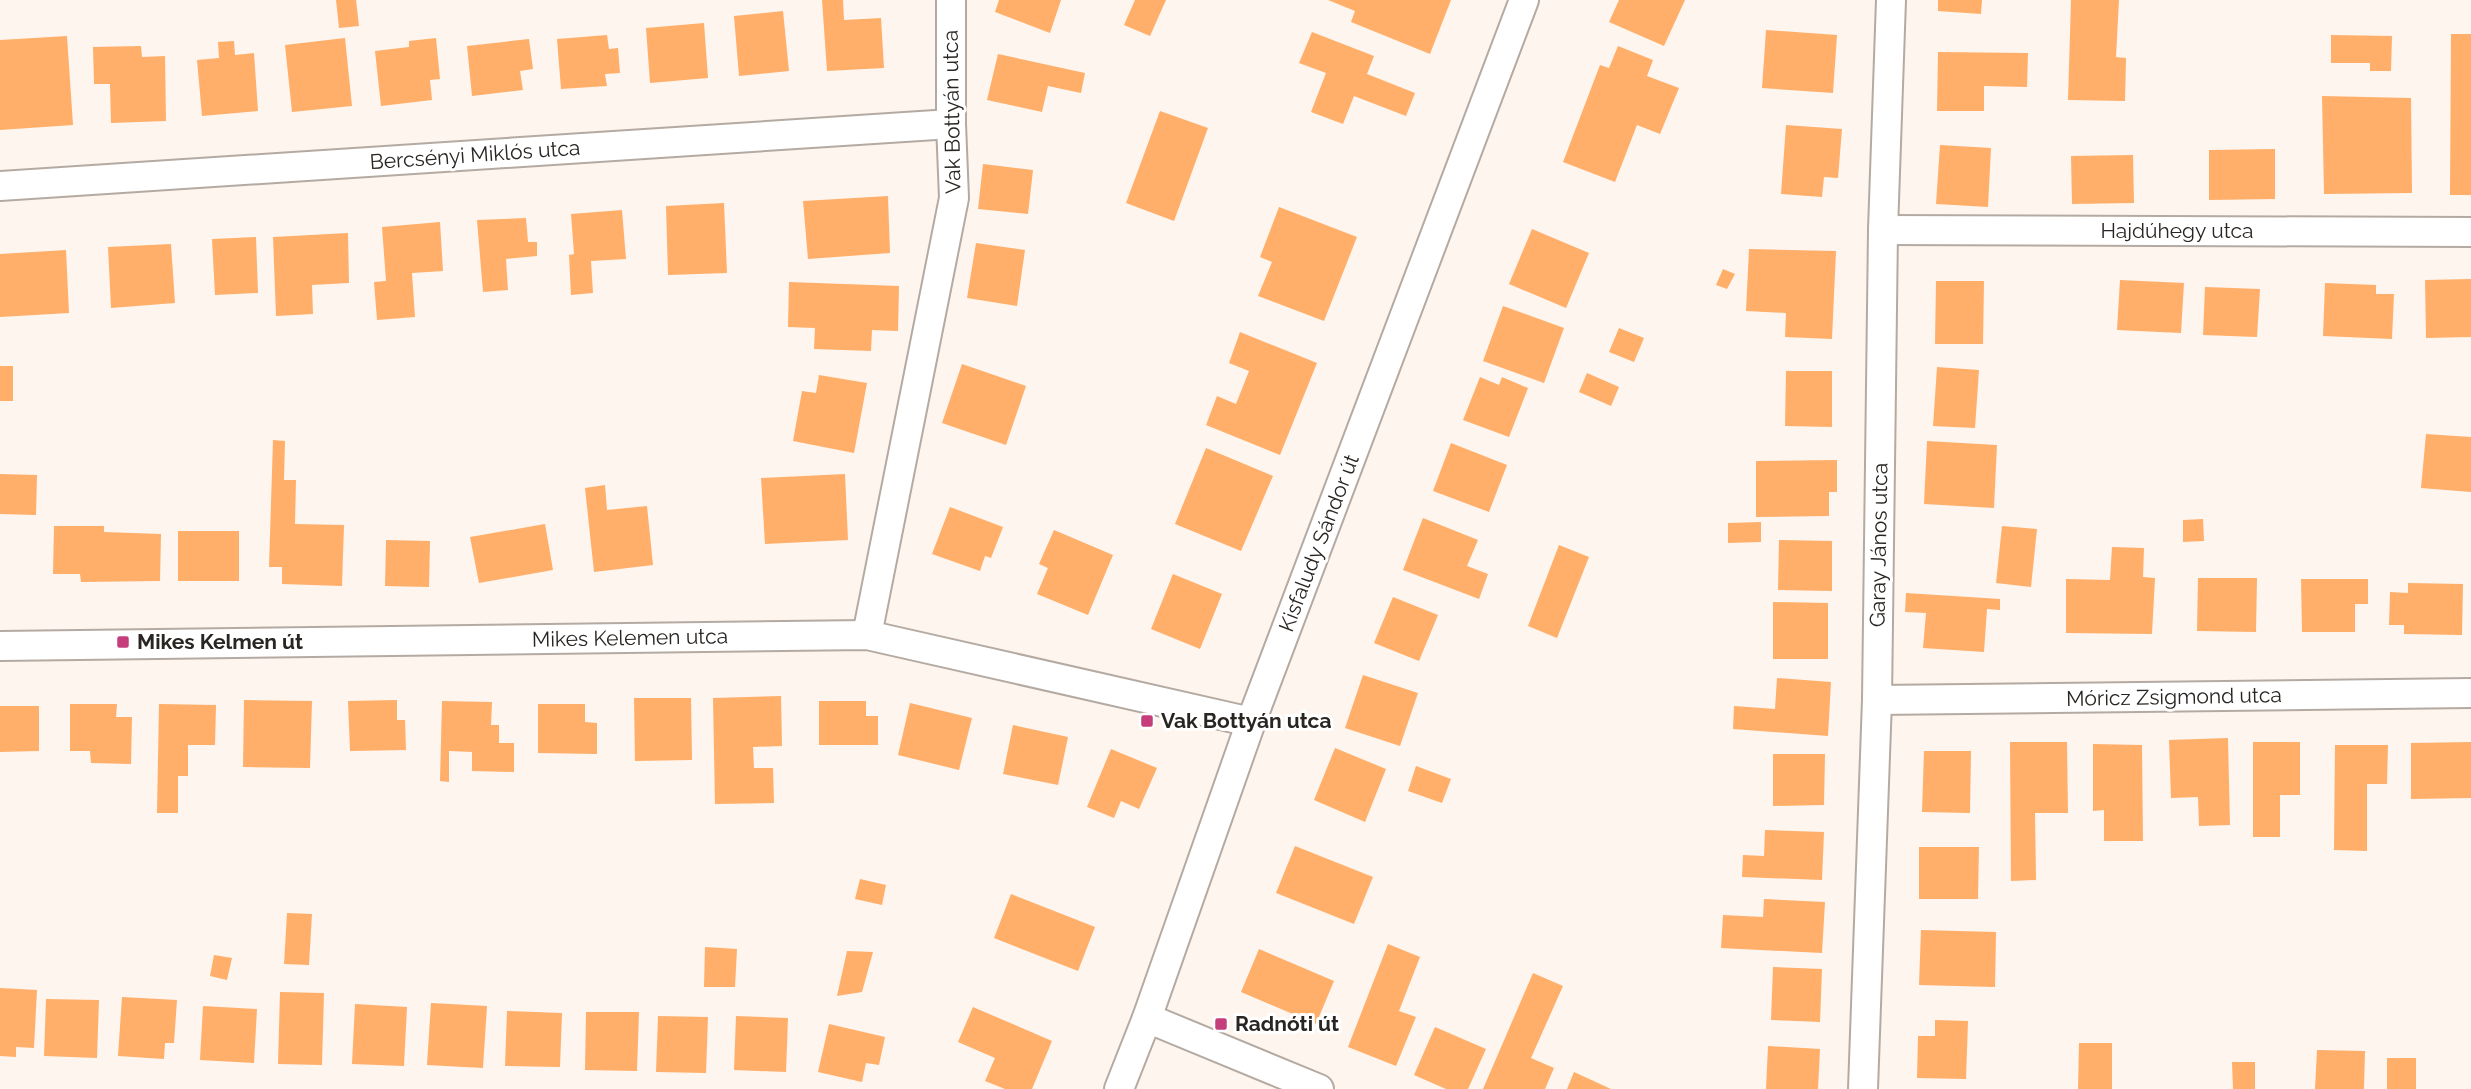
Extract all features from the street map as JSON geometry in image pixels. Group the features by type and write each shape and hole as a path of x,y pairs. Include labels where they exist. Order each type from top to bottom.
{"street":[{"name":"Vak Bottyán utca","path":"867,635 954,198 951,0"},
{"name":"Kisfaludy Sándor út","path":"1119,1089 1147,1018 1251,722 1524,0"},
{"name":"Garay János utca","path":"1863,1089 1877,700 1883,230 1891,0"},
{"name":"Bercsényi Miklós utca","path":"0,186 951,124"},
{"name":"Hajdúhegy utca","path":"1883,230 2471,232"},
{"name":"Mikes Kelemen utca","path":"0,646 867,635 1251,722"},
{"name":"Móricz Zsigmond utca","path":"1877,700 2471,693"},
{"path":"1147,1018 1319,1089"}],"building":[{"path":"336,0 356,0 359,26 339,28"},
{"path":"822,0 843,0 844,20 881,18 884,68 827,71"},
{"path":"999,0 1061,0 1050,33 995,12"},
{"path":"1135,0 1166,0 1150,36 1124,25"},
{"path":"1328,0 1451,0 1430,54 1351,22 1355,11"},
{"path":"1619,0 1685,0 1664,46 1609,22"},
{"path":"1938,0 1982,0 1981,14 1938,11"},
{"path":"2071,0 2119,0 2116,57 2126,58 2125,101 2068,100"},
{"path":"783,11 789,71 739,76 734,16"},
{"path":"704,23 708,78 650,83 646,28"},
{"path":"1766,30 1837,35 1833,93 1762,88"},
{"path":"1312,32 1374,56 1367,74 1415,93 1406,116 1354,96 1343,124 1311,112 1326,73 1299,63"},
{"path":"2451,34 2471,34 2471,195 2450,195"},
{"path":"607,35 609,49 618,48 620,73 605,74 607,86 561,89 557,39"},
{"path":"2331,35 2392,36 2391,71 2370,71 2370,63 2331,63"},
{"path":"67,36 73,125 0,130 0,40"},
{"path":"345,38 352,106 292,112 285,45"},
{"path":"436,38 440,79 430,80 432,100 381,106 375,51 409,47 409,41"},
{"path":"529,39 533,69 520,71 523,90 472,96 467,46"},
{"path":"234,41 235,55 254,53 258,111 202,116 197,60 219,58 218,42"},
{"path":"141,46 142,57 165,56 166,121 111,123 110,84 94,84 93,47"},
{"path":"1618,46 1653,60 1647,76 1679,88 1660,134 1637,125 1615,182 1563,162 1600,65 1609,68"},
{"path":"1938,52 2028,53 2027,87 1984,86 1984,111 1937,111"},
{"path":"998,54 1085,73 1081,93 1048,86 1042,112 987,100"},
{"path":"2322,96 2411,98 2412,193 2324,194"},
{"path":"1160,111 1208,128 1174,221 1126,203"},
{"path":"1786,125 1842,129 1838,178 1824,177 1822,197 1781,194"},
{"path":"1940,145 1991,148 1988,207 1936,204"},
{"path":"2275,149 2275,199 2209,200 2209,150"},
{"path":"2133,155 2134,203 2072,204 2071,156"},
{"path":"983,164 1033,170 1028,214 978,209"},
{"path":"888,196 890,253 808,259 803,201"},
{"path":"724,203 727,273 668,275 666,206"},
{"path":"1279,207 1357,237 1324,321 1258,296 1272,262 1260,257"},
{"path":"622,210 626,259 591,261 593,293 571,295 569,255 574,254 571,214"},
{"path":"526,218 528,242 537,242 537,256 506,259 508,290 483,292 477,220"},
{"path":"440,222 443,271 412,273 415,317 377,320 374,282 386,281 382,227"},
{"path":"1532,229 1589,253 1566,308 1509,284"},
{"path":"348,233 349,283 312,285 313,314 276,316 273,237"},
{"path":"256,237 258,293 215,295 212,239"},
{"path":"976,243 1025,250 1017,306 967,298"},
{"path":"171,244 175,303 111,308 108,247"},
{"path":"1749,249 1836,251 1832,339 1785,337 1786,313 1746,311"},
{"path":"66,250 69,313 0,317 0,254"},
{"path":"1723,269 1735,274 1727,289 1716,285"},
{"path":"2471,279 2471,337 2426,338 2425,280"},
{"path":"2120,280 2184,283 2181,333 2117,330"},
{"path":"1936,281 1984,281 1983,344 1935,344"},
{"path":"789,282 899,286 898,331 872,330 871,351 814,349 815,328 788,327"},
{"path":"2325,283 2376,285 2376,294 2394,294 2392,339 2323,336"},
{"path":"2205,287 2260,289 2257,337 2203,335"},
{"path":"1503,306 1564,328 1544,383 1483,361"},
{"path":"1619,328 1644,338 1634,362 1609,352"},
{"path":"1240,332 1317,363 1280,455 1206,425 1217,396 1236,404 1249,371 1229,363"},
{"path":"962,364 1026,386 1006,445 942,423"},
{"path":"0,366 13,366 13,401 0,401"},
{"path":"1937,367 1979,370 1975,428 1933,426"},
{"path":"1786,371 1832,371 1832,427 1785,426"},
{"path":"1587,373 1619,387 1611,406 1579,392"},
{"path":"819,375 867,383 854,453 793,441 802,391 816,393"},
{"path":"1480,377 1499,385 1502,377 1528,388 1509,437 1463,420"},
{"path":"2426,434 2471,437 2471,492 2421,488"},
{"path":"273,440 285,441 284,480 296,480 295,524 344,525 342,586 282,584 282,567 269,567"},
{"path":"1927,441 1997,445 1994,508 1924,504"},
{"path":"1451,443 1507,465 1489,512 1433,491"},
{"path":"1206,448 1273,476 1241,551 1175,524"},
{"path":"1837,460 1837,492 1829,492 1829,516 1756,517 1756,461"},
{"path":"0,474 37,475 36,515 0,514"},
{"path":"845,474 848,540 765,544 761,478"},
{"path":"605,485 607,510 647,506 653,565 594,572 585,488"},
{"path":"950,507 1003,527 991,558 985,556 980,571 932,554"},
{"path":"1423,518 1478,540 1467,566 1488,574 1479,599 1403,570"},
{"path":"2203,519 2204,541 2183,542 2183,520"},
{"path":"1761,522 1761,542 1728,543 1728,523"},
{"path":"545,524 553,570 479,583 470,537"},
{"path":"54,526 104,526 104,532 161,534 160,581 81,582 80,574 53,574"},
{"path":"2002,526 2037,529 2031,587 1996,583"},
{"path":"1054,530 1113,555 1088,615 1037,594 1048,568 1039,564"},
{"path":"178,531 239,531 239,581 178,581"},
{"path":"386,540 430,541 429,587 385,586"},
{"path":"1779,540 1832,541 1832,591 1778,590"},
{"path":"1559,545 1589,557 1557,638 1528,626"},
{"path":"2112,547 2144,548 2143,577 2155,578 2152,634 2066,633 2066,579 2110,580"},
{"path":"1173,574 1222,594 1200,649 1151,629"},
{"path":"2198,578 2257,578 2256,632 2197,631"},
{"path":"2301,579 2368,579 2368,604 2355,604 2355,632 2302,632"},
{"path":"2408,583 2463,584 2462,635 2404,634 2404,625 2389,625 2390,592 2408,593"},
{"path":"1906,593 2000,599 2000,610 1987,609 1984,652 1923,648 1926,613 1905,612"},
{"path":"1393,597 1438,615 1419,661 1374,643"},
{"path":"1773,602 1828,603 1828,659 1773,659"},
{"path":"1363,675 1418,693 1400,746 1345,728"},
{"path":"1777,678 1831,682 1828,736 1733,729 1734,706 1775,709"},
{"path":"781,696 782,746 753,747 754,768 773,768 774,803 715,804 713,698"},
{"path":"634,698 691,698 692,760 635,761"},
{"path":"244,700 312,701 310,768 243,767"},
{"path":"397,700 397,720 405,720 406,750 350,751 348,701"},
{"path":"442,701 492,702 491,725 499,725 499,743 514,743 514,772 472,771 472,752 449,751 449,782 440,781"},
{"path":"819,701 866,701 866,716 878,716 878,745 819,745"},
{"path":"910,703 972,718 959,770 898,755"},
{"path":"70,704 117,704 116,717 132,717 131,764 91,763 90,751 70,751"},
{"path":"159,704 216,705 215,745 188,745 188,776 178,776 178,813 157,813"},
{"path":"538,704 585,704 585,722 597,723 597,754 538,753"},
{"path":"0,706 39,706 39,751 0,752"},
{"path":"1013,725 1068,737 1058,785 1003,774"},
{"path":"2228,738 2230,825 2199,826 2198,797 2171,798 2169,740"},
{"path":"2010,742 2067,742 2068,813 2035,813 2036,880 2011,881"},
{"path":"2253,742 2300,742 2300,795 2280,795 2280,837 2253,837"},
{"path":"2471,742 2471,798 2411,799 2411,743"},
{"path":"2093,744 2142,745 2143,841 2104,841 2104,810 2093,811"},
{"path":"2335,745 2388,745 2387,784 2367,784 2367,851 2334,850"},
{"path":"1335,748 1386,769 1365,822 1314,800"},
{"path":"1111,749 1157,768 1139,809 1121,801 1114,818 1087,807"},
{"path":"1924,751 1971,751 1970,813 1922,812"},
{"path":"1773,754 1825,754 1824,805 1773,806"},
{"path":"1416,766 1451,779 1442,803 1408,791"},
{"path":"1765,830 1824,832 1822,880 1742,877 1743,855 1764,856"},
{"path":"1295,846 1373,877 1354,924 1276,893"},
{"path":"1919,847 1979,847 1978,899 1919,899"},
{"path":"860,879 886,885 882,905 855,899"},
{"path":"1011,894 1095,927 1078,971 994,938"},
{"path":"1764,899 1825,902 1822,953 1721,948 1723,915 1763,917"},
{"path":"287,913 312,914 309,965 284,964"},
{"path":"1921,930 1996,932 1995,987 1919,985"},
{"path":"1388,944 1420,957 1399,1011 1416,1017 1396,1066 1348,1047"},
{"path":"705,947 737,949 735,987 704,987"},
{"path":"1259,949 1334,981 1316,1024 1241,992"},
{"path":"847,951 873,952 862,992 837,996"},
{"path":"214,955 232,958 227,980 210,976"},
{"path":"1773,967 1822,969 1820,1022 1771,1020"},
{"path":"1533,973 1563,986 1531,1058 1554,1068 1545,1089 1483,1089"},
{"path":"0,988 37,990 34,1048 16,1047 16,1057 0,1056"},
{"path":"280,992 324,993 322,1065 278,1064"},
{"path":"122,997 177,1000 174,1043 165,1043 164,1059 118,1056"},
{"path":"46,999 99,1000 97,1058 44,1056"},
{"path":"431,1003 487,1006 483,1068 427,1065"},
{"path":"355,1004 407,1007 404,1066 352,1064"},
{"path":"203,1006 257,1009 254,1063 200,1060"},
{"path":"973,1007 1052,1041 1032,1089 1005,1089 985,1081 995,1058 958,1042"},
{"path":"507,1011 562,1013 560,1067 505,1066"},
{"path":"586,1012 639,1012 637,1071 585,1070"},
{"path":"658,1016 708,1017 706,1073 656,1072"},
{"path":"736,1016 788,1018 786,1072 734,1070"},
{"path":"1935,1020 1968,1021 1966,1079 1917,1078 1918,1036 1935,1036"},
{"path":"829,1024 885,1037 879,1065 866,1063 862,1082 818,1072"},
{"path":"1435,1027 1486,1049 1468,1089 1446,1089 1414,1075"},
{"path":"2079,1043 2112,1043 2112,1089 2078,1089"},
{"path":"1768,1046 1820,1049 1818,1089 1766,1089"},
{"path":"2317,1050 2365,1051 2364,1089 2315,1089"},
{"path":"2387,1058 2416,1058 2416,1089 2387,1089"},
{"path":"2232,1062 2255,1062 2255,1089 2233,1089"},
{"path":"1574,1072 1611,1089 1567,1089"}],"place":[{"name":"Mikes Kelmen út","path":"123,642"},
{"name":"Vak Bottyán utca","path":"1147,721"},
{"name":"Radnóti út","path":"1221,1024"}]}
